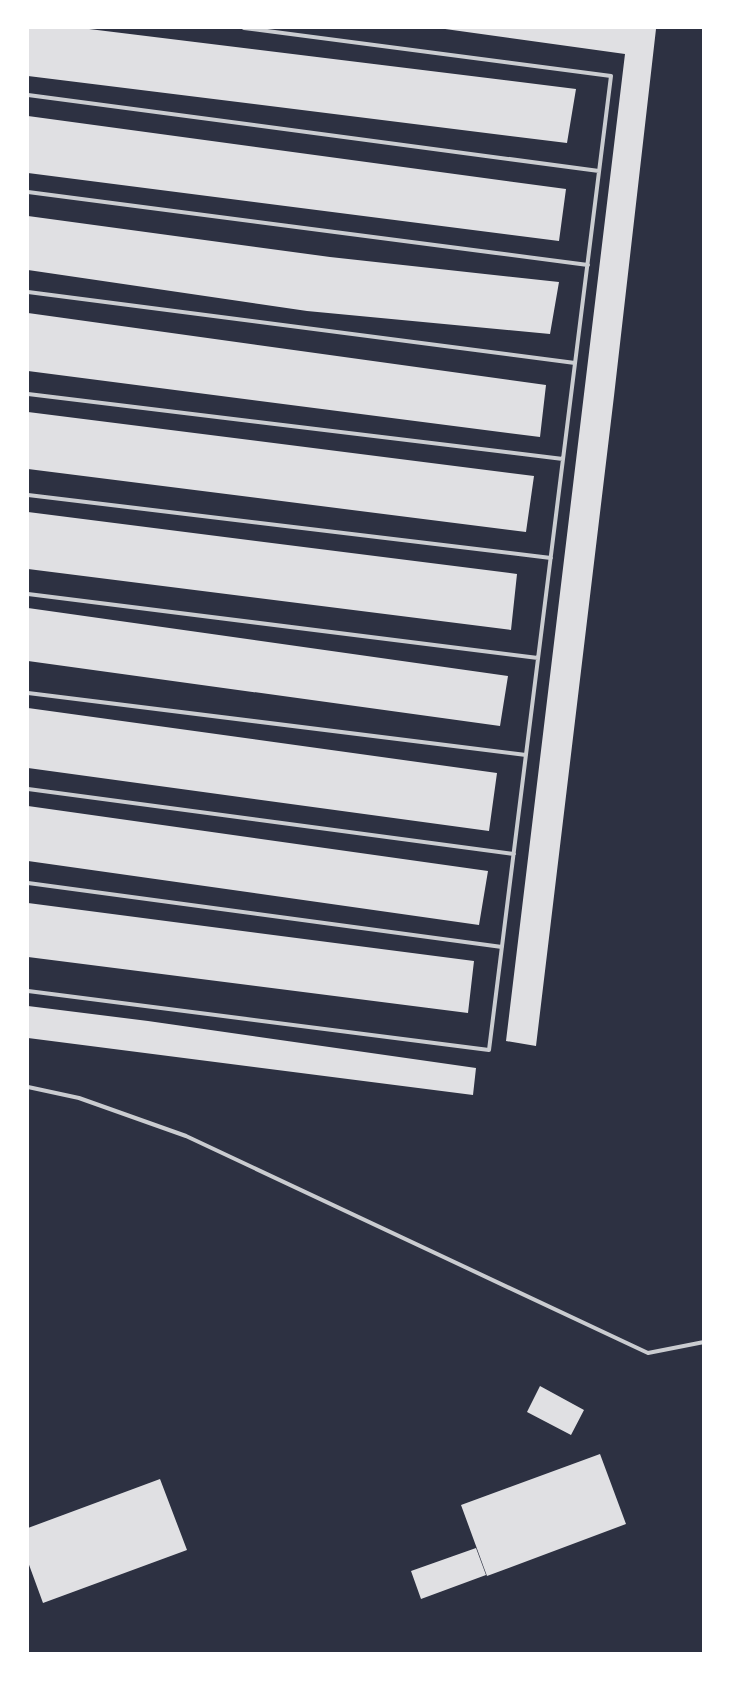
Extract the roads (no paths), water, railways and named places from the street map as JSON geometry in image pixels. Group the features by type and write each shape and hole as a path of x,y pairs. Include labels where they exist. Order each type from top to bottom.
{"lane":[{"path":"28,991 489,1050 611,76 244,28"},
{"path":"28,95 599,171"},
{"path":"28,192 588,264"},
{"path":"28,292 575,364"},
{"path":"28,394 563,459"},
{"path":"28,495 551,558"},
{"path":"28,594 538,658"},
{"path":"28,693 526,755"},
{"path":"28,789 514,854"},
{"path":"28,883 502,947"},
{"path":"28,1087 78,1098 186,1136 648,1353 704,1342"}]}
